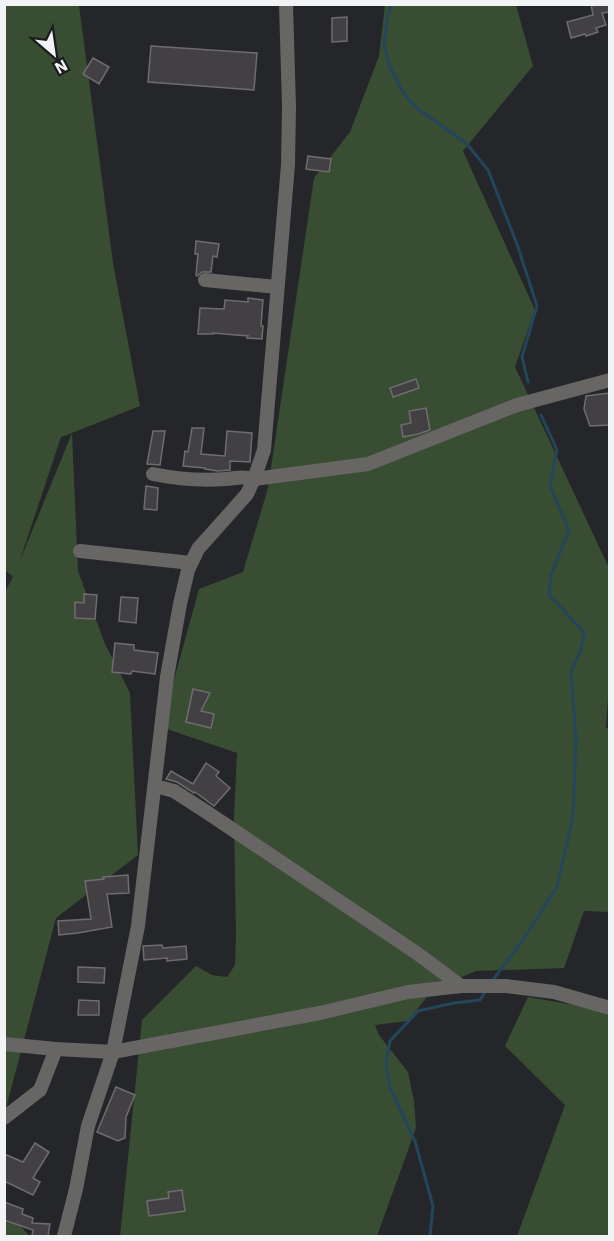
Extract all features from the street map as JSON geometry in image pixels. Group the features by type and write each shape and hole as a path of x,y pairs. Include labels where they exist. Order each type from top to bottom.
{"street":[{"path":"63,1236 76,1189 88,1126 114,1052 138,926 167,677 188,570 198,549 247,494 255,479 264,450 288,165 290,107 286,4"},
{"path":"205,280 277,287"},
{"path":"153,474 175,479 225,479 243,476 255,479 368,464 517,405 609,380"},
{"path":"80,551 191,563"},
{"path":"163,788 174,792 224,824 418,954 461,986"},
{"path":"4,1044 114,1052 320,1013 408,992 461,986 506,986 554,992 609,1008"},
{"path":"4,1118 40,1090 56,1049"}],"green space":[{"path":"5,5 79,5 113,263 140,406 72,433 78,571 105,644 130,693 138,855 56,918 5,1112 4,593 13,577 4,569","holes":["72,433 19,563 61,437"]},
{"path":"385,5 516,5 533,66 463,151 535,310 515,367 609,568 610,667 606,728 610,728 609,912 584,911 564,968 476,971 433,989 408,1021 375,1025 379,1035 408,1072 414,1101 416,1128 377,1236 120,1236 142,1020 196,966 212,975 227,977 235,965 234,816 237,753 161,727 199,589 243,572 268,488 314,178 350,132 379,56"},
{"path":"528,997 609,1011 609,1236 517,1236 565,1105 505,1046"},
{"path":"5,1207 29,1236 5,1236"}],"building":[{"path":"591,4 609,4 609,12 602,13 606,25 596,28 598,32 571,38 567,22 593,15"},
{"path":"347,17 347,41 332,42 332,18"},
{"path":"151,46 257,53 254,90 148,82"},
{"path":"93,58 109,67 99,84 83,74"},
{"path":"308,156 331,159 329,172 306,169"},
{"path":"196,241 219,244 217,257 213,256 211,272 202,272 197,276 198,254 195,254"},
{"path":"248,298 263,300 262,339 213,333 198,334 200,308 224,309 225,300 248,302"},
{"path":"416,379 419,388 393,397 390,388"},
{"path":"609,393 609,425 590,426 584,409 586,396"},
{"path":"426,408 430,430 403,437 401,425 411,423 409,411"},
{"path":"192,428 204,428 201,454 225,456 227,431 252,433 250,462 230,461 230,470 218,471 183,466"},
{"path":"153,431 165,431 160,465 147,464"},
{"path":"146,486 158,488 157,510 144,509"},
{"path":"84,594 97,595 95,619 75,618 75,602 84,603"},
{"path":"121,597 138,598 136,623 119,621"},
{"path":"115,643 134,645 134,650 158,653 155,674 132,671 131,674 112,672"},
{"path":"193,689 210,693 201,711 214,714 211,728 186,722"},
{"path":"206,763 219,772 216,776 230,788 214,806 195,792 166,779 171,771 193,784"},
{"path":"128,875 129,893 107,894 112,927 59,935 58,921 91,919 85,881"},
{"path":"162,945 163,948 186,946 187,959 144,960 143,946"},
{"path":"78,967 105,968 104,983 78,982"},
{"path":"79,1000 99,1001 99,1015 78,1015"},
{"path":"116,1087 135,1095 126,1117 125,1138 118,1141 97,1132"},
{"path":"35,1143 49,1152 33,1178 40,1182 33,1195 4,1181 4,1154 23,1162"},
{"path":"182,1190 185,1211 149,1216 147,1201 169,1198 168,1192"},
{"path":"4,1202 23,1209 22,1214 33,1218 32,1223 50,1224 48,1236 32,1236 33,1230 4,1220"}],"waterway":[{"path":"392,4 388,14 384,43 389,65 401,89 414,106 466,143 488,170 517,244 537,306 522,357 528,382"},
{"path":"492,981 520,944 557,887 573,817 576,739 571,672 581,649 584,632 549,595 551,575 569,530 550,486 557,450 541,415"},
{"path":"430,1236 433,1206 415,1141 390,1088 386,1063 390,1041 418,1011 480,1000 487,989"}]}
